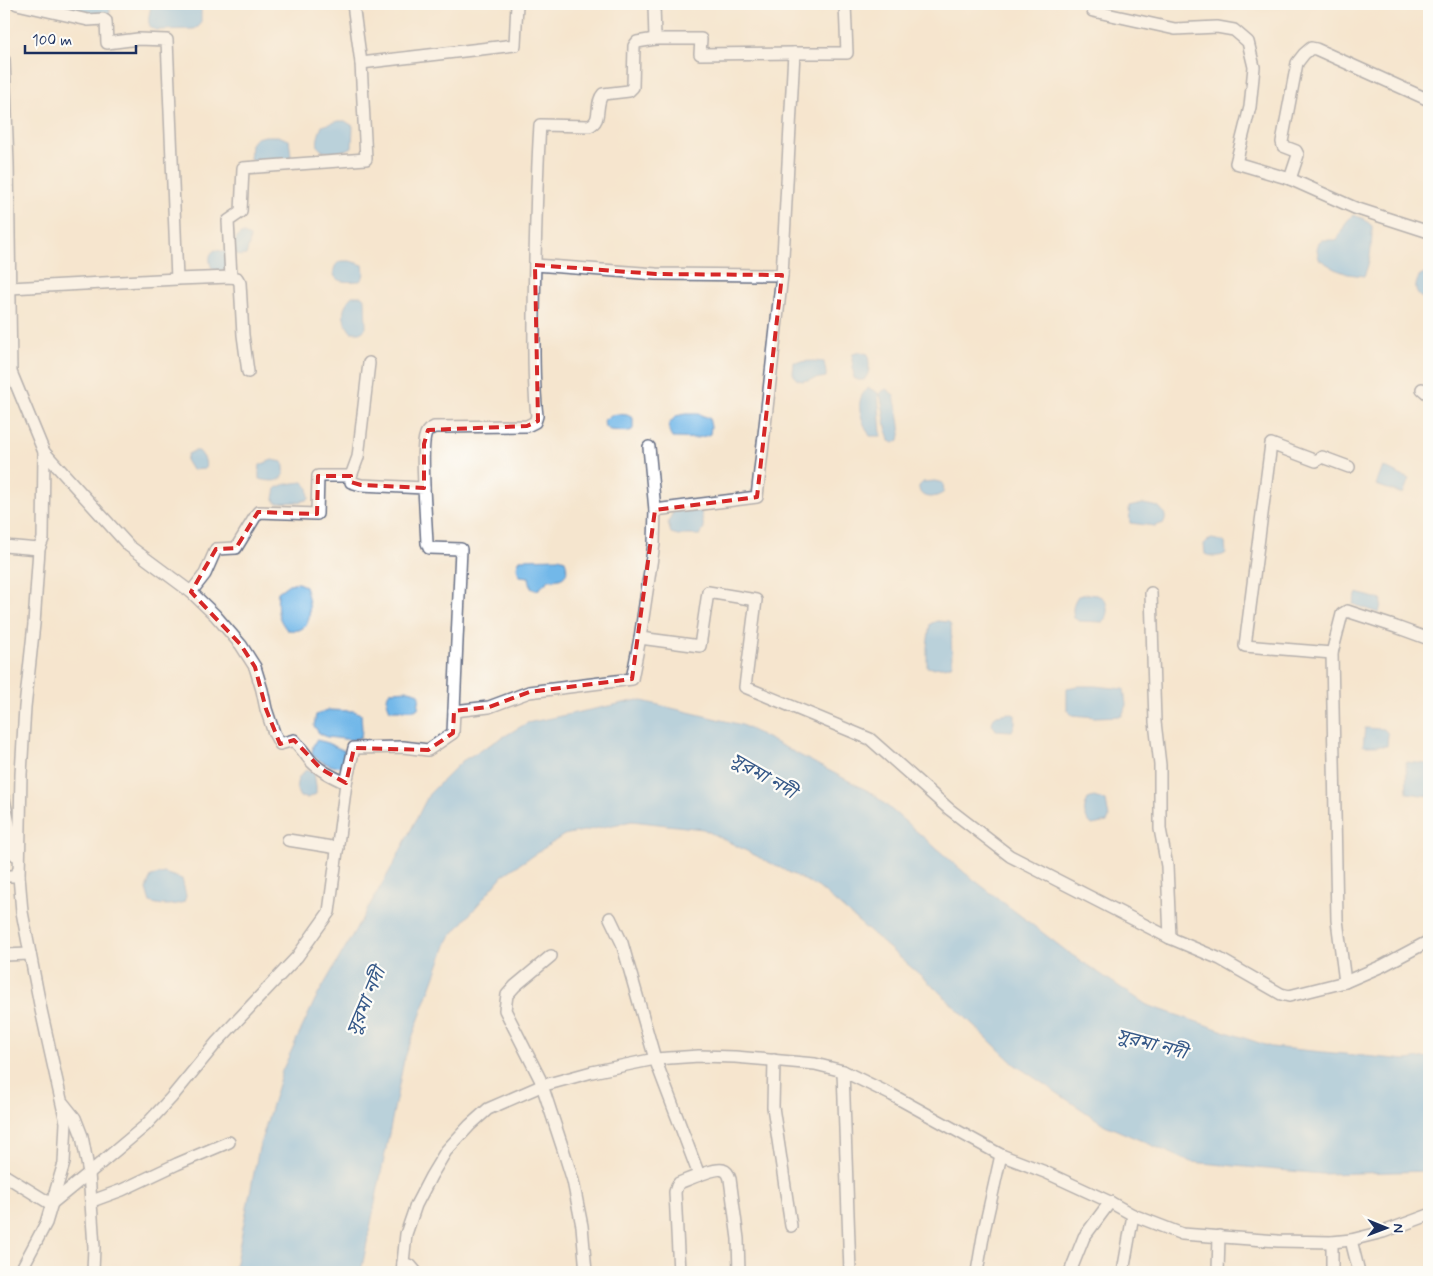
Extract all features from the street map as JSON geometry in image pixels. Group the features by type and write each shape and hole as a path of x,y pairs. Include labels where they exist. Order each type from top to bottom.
{"street":[{"path":"17,4 88,20 103,19 106,21 107,43 138,39 167,40 177,279"},
{"path":"231,277 228,221 241,212 243,168 366,159 361,63 353,4"},
{"path":"361,63 515,45 517,4"},
{"path":"654,4 655,39"},
{"path":"51,1204 145,1126 171,1098 217,1042 298,957 329,912 346,782 354,748 403,747 428,750 453,732 461,549 429,548 427,543 424,444 428,430 434,427 528,426 535,422 537,416 534,378 534,264 540,125 593,125 596,121 600,97 603,94 629,90 633,87 634,46 637,42 655,39 701,38 700,54 846,53 845,4"},
{"path":"1093,4 1093,11 1175,29 1217,27 1234,30 1248,42 1254,67 1250,107 1236,163 1290,179 1355,208 1429,232"},
{"path":"1290,179 1298,158 1298,152 1283,146 1282,142 1297,63 1311,48 1429,100"},
{"path":"655,510 757,496 782,275 794,53"},
{"path":"4,60 10,288 6,371 44,452 129,546 191,592 215,615 241,645 255,667 266,709 280,744 294,740 321,770 332,777 346,782"},
{"path":"534,264 656,274 782,275"},
{"path":"10,288 177,279 237,278 240,283 242,335 248,372"},
{"path":"369,363 358,457 351,476 351,482 361,485 424,488"},
{"path":"1332,654 1245,646 1271,444 1316,461 1322,457 1349,467"},
{"path":"454,711 489,707 529,692 632,679 654,544 655,510 648,447"},
{"path":"20,1272 46,1223 64,1163 66,1122 30,954 22,912 19,876 21,774 25,707 34,624 39,549 43,539 44,452"},
{"path":"191,592 205,574 216,549 236,548 258,512 317,514 318,476 351,476"},
{"path":"4,546 39,549"},
{"path":"640,638 700,646 708,592 756,600 745,687 870,738 949,810 1010,856 1170,938 1220,959 1281,994 1289,996 1345,982 1382,966 1429,941"},
{"path":"1151,593 1155,722 1160,766 1160,829 1167,866 1170,938"},
{"path":"1345,982 1337,920 1332,654 1342,614 1347,611 1429,639"},
{"path":"4,799 19,876"},
{"path":"288,840 338,848"},
{"path":"4,876 19,876"},
{"path":"610,918 622,943 655,1059 699,1175"},
{"path":"4,955 30,954"},
{"path":"551,956 507,995 505,1010 540,1079 573,1180 582,1226 586,1272"},
{"path":"416,1272 411,1266 402,1268 406,1234 416,1205 446,1151 488,1109 541,1086 592,1072 655,1059 699,1056 815,1064 843,1071 892,1095 1002,1155 1045,1172 1110,1202 1133,1215 1182,1234 1278,1241 1332,1242 1351,1240 1383,1232 1429,1215"},
{"path":"774,1060 773,1107 791,1226"},
{"path":"843,1071 850,1272"},
{"path":"61,1100 75,1118 82,1136 89,1174 94,1247 92,1272"},
{"path":"92,1202 230,1142"},
{"path":"977,1272 984,1231 1002,1155"},
{"path":"679,1272 675,1192 677,1186 679,1183 699,1175 719,1170 723,1170 729,1175 738,1240 738,1272"},
{"path":"4,1175 51,1204"},
{"path":"1070,1272 1084,1237 1110,1202"},
{"path":"1123,1272 1133,1215"},
{"path":"1218,1272 1219,1236"},
{"path":"1351,1240 1359,1272"},
{"path":"1332,1242 1332,1272"}],"highlighted area":[{"path":"535,265 656,274 782,275 757,497 655,510 632,679 529,692 489,707 454,711 453,733 428,750 354,748 346,783 321,769 294,740 280,744 266,709 255,667 241,645 191,592 216,549 236,548 258,512 317,514 318,476 351,476 351,482 361,485 424,488 424,444 428,430 527,426 538,421"}],"water":[{"path":"180,3 197,6 201,9 201,24 194,29 157,30 151,28 149,20 150,10 151,7 157,4"},
{"path":"62,4 109,4 110,13 99,15 80,14 64,9"},
{"path":"345,121 353,126 352,147 334,152 320,149 318,146 318,136 322,126"},
{"path":"278,136 289,140 291,156 288,160 255,162 250,159 251,144 256,138"},
{"path":"1353,215 1364,219 1372,226 1371,251 1364,276 1348,274 1337,270 1319,259 1317,249 1319,242 1322,240 1337,240 1347,221"},
{"path":"240,234 250,237 246,255 241,256 237,255 234,246"},
{"path":"215,250 227,252 226,270 212,269 210,258"},
{"path":"341,261 350,261 363,265 363,278 360,281 343,281 336,278 334,268"},
{"path":"1429,272 1429,301 1420,297 1416,291 1416,284 1420,275"},
{"path":"352,296 362,296 365,300 366,328 362,332 351,332 345,323 344,309"},
{"path":"860,352 868,354 869,371 864,380 854,378 853,354"},
{"path":"794,362 824,362 826,377 802,381 796,379 793,373"},
{"path":"869,388 878,393 881,436 870,436 860,411 861,398"},
{"path":"886,389 894,395 900,423 899,440 894,443 889,441 880,393"},
{"path":"618,414 633,418 633,429 630,432 610,430 605,427 604,420 611,415"},
{"path":"698,414 709,418 710,434 696,438 672,438 669,424 676,416"},
{"path":"199,451 204,457 205,469 192,470 186,460 188,454"},
{"path":"272,460 283,462 284,474 282,477 276,481 259,479 260,465"},
{"path":"1383,467 1409,479 1403,494 1376,485"},
{"path":"935,481 943,483 944,492 932,497 921,494 919,486 923,482"},
{"path":"303,482 308,487 309,499 299,502 276,503 274,499 276,488 286,484"},
{"path":"1143,504 1159,507 1164,514 1164,523 1155,526 1130,523 1129,507"},
{"path":"700,509 704,529 700,535 678,535 671,533 668,523 673,512"},
{"path":"1212,539 1225,542 1226,553 1216,556 1205,554 1204,544"},
{"path":"559,558 565,560 566,573 562,578 549,580 539,589 531,588 529,577 520,576 518,572 517,565 521,559"},
{"path":"298,583 305,586 310,611 309,617 304,627 299,630 287,630 278,612 278,592 289,584"},
{"path":"1357,593 1382,600 1379,613 1353,604"},
{"path":"1087,594 1098,595 1105,600 1107,612 1103,622 1079,621 1074,618 1073,606 1076,599 1078,596"},
{"path":"937,621 949,622 951,626 952,664 950,666 932,668 927,667 927,647 930,624"},
{"path":"1078,686 1124,689 1126,705 1122,716 1095,717 1072,715 1067,710 1067,688"},
{"path":"409,690 420,695 418,708 415,710 390,710 387,696 390,691"},
{"name":"সুরমা নদী","path":"638,700 742,725 872,793 965,873 1069,953 1147,1005 1271,1047 1406,1060 1429,1057 1429,1171 1322,1174 1191,1162 1105,1125 1014,1064 933,986 818,887 703,829 632,821 564,835 503,875 448,940 404,1060 361,1272 234,1272 259,1148 282,1071 315,1000 393,865 429,794 462,761 527,723"},
{"path":"328,710 354,711 361,714 361,737 353,740 327,737 319,733 314,726 316,715"},
{"path":"1009,713 1015,715 1015,724 1012,731 996,730 992,724 993,718 997,715"},
{"path":"1365,728 1384,729 1388,734 1387,746 1363,746"},
{"path":"316,740 345,751 342,766 330,765 312,755"},
{"path":"1406,762 1429,764 1429,796 1407,793"},
{"path":"306,770 314,773 316,786 316,794 307,798 300,797 297,786 298,779"},
{"path":"1094,797 1106,801 1109,818 1107,822 1092,825 1087,819 1085,813 1086,803 1088,799"},
{"path":"164,873 182,879 186,896 184,902 167,905 150,902 146,889 151,876"}]}
